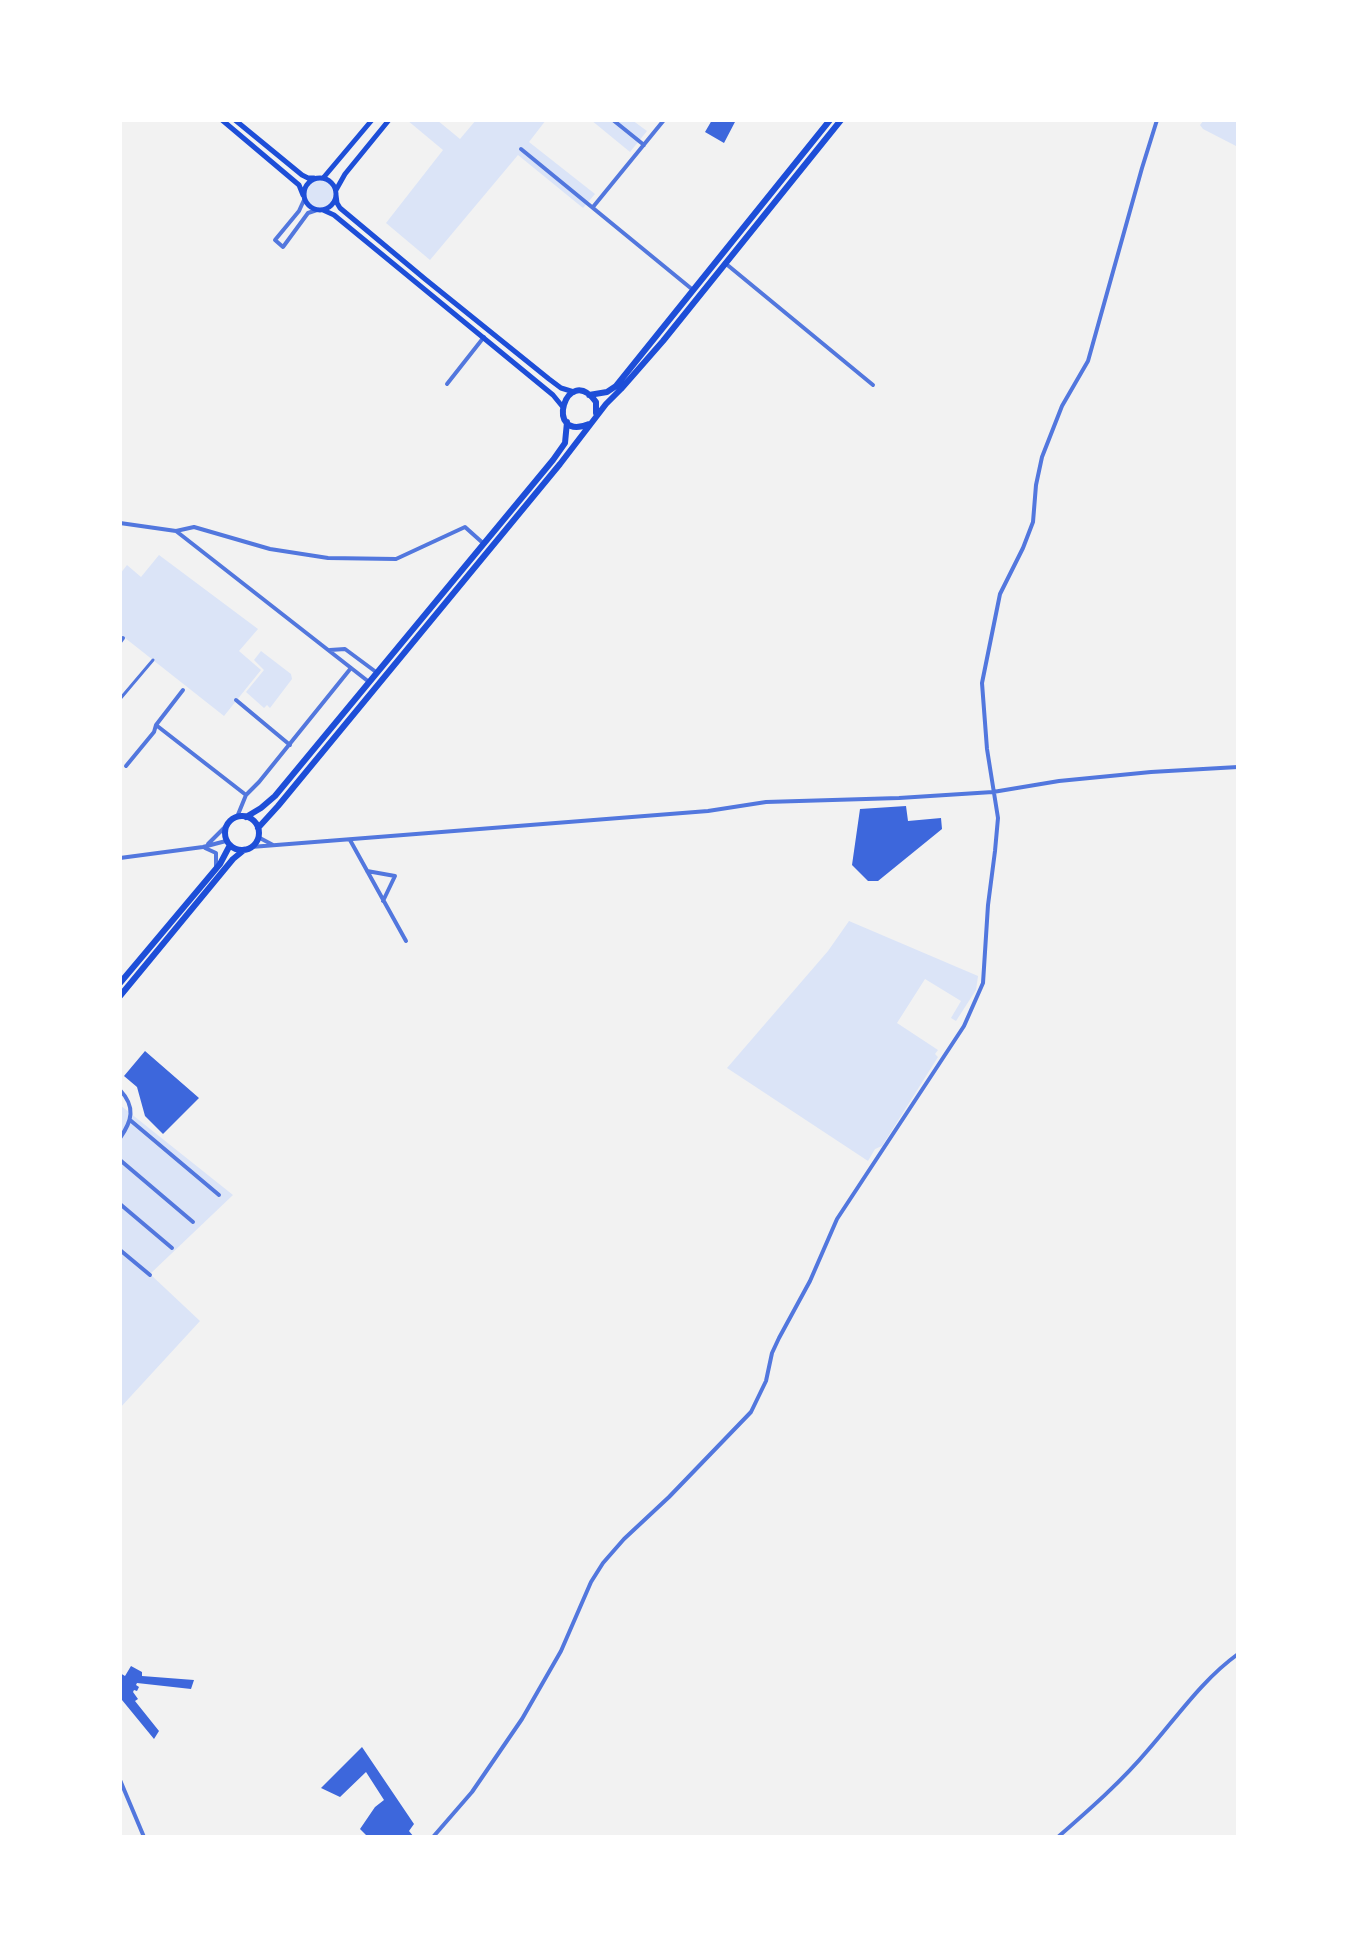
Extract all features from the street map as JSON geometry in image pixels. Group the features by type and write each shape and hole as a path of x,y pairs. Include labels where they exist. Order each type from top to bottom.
{"main road":[{"path":"222,120 299,185 307,204 334,215 484,337 562,406"},
{"path":"235,120 302,175 331,182 340,208 549,379 561,388 589,395 596,402 595,417"},
{"path":"304,197 306,185 328,174 372,120"},
{"path":"320,210 332,205 345,174 389,120"},
{"path":"589,395 607,392 616,386 830,120"},
{"path":"258,828 560,464 589,424 665,339 841,120"},
{"path":"246,817 275,796 562,448 567,436 567,422 562,406 567,397 575,392"},
{"path":"567,422 578,427 589,424"},
{"path":"120,983 225,857 228,843 226,826 229,822 237,817 251,819 258,828 258,837 233,859 120,996"},
{"path":"228,843 247,849"}],"street":[{"path":"613,120 644,145"},
{"path":"593,207 664,120"},
{"path":"433,1837 472,1792 522,1719 561,1651 591,1582 603,1563 751,1412 766,1381 772,1353 810,1281 837,1219 964,1026 983,983 998,818 987,749 982,683 1000,594 1033,522 1042,457 1062,406 1088,361 1157,120"},
{"path":"521,149 693,290"},
{"path":"304,197 301,208 275,240 283,247 308,213 320,210"},
{"path":"725,263 873,385"},
{"path":"447,384 484,337"},
{"path":"120,523 176,531 194,527 270,549 328,558 396,559 465,527 484,544"},
{"path":"176,531 369,682"},
{"path":"329,650 345,649 376,672"},
{"path":"120,699 153,660"},
{"path":"237,817 246,795 351,668"},
{"path":"126,766 183,690"},
{"path":"236,700 290,745"},
{"path":"156,725 246,795"},
{"path":"247,849 708,811 766,802 993,792 1074,779 1238,767"},
{"path":"203,847 226,826"},
{"path":"258,837 275,846"},
{"path":"350,840 406,941"},
{"path":"120,858 228,843"},
{"path":"203,847 216,853 215,869"},
{"path":"367,871 395,876 383,901"},
{"path":"120,1090 125,1094 132,1116 120,1138"},
{"path":"130,1120 219,1195"},
{"path":"120,1160 193,1222"},
{"path":"120,1204 172,1248"},
{"path":"120,1250 150,1275"},
{"path":"1058,1837 1108,1794 1202,1686 1238,1654"},
{"path":"120,1780 144,1837"}],"shaded area":[{"path":"407,120 437,120 460,139 476,120 546,120 529,142 595,194 583,208 518,155 430,260 386,223 443,150"},
{"path":"591,120 632,120 647,131 630,152"},
{"path":"1204,120 1238,120 1238,147 1203,129 1200,125"},
{"path":"319,180 329,184 333,194 329,204 319,208 309,204 305,194 309,184"},
{"path":"159,555 258,629 239,651 261,670 224,716 120,634 120,574 127,565 141,577"},
{"path":"261,651 291,674 292,679 270,708 267,705 264,708 246,692 264,670 254,660"},
{"path":"849,921 978,976 976,990 956,1021 951,1018 961,1001 925,979 897,1023 938,1050 935,1054 938,1057 882,1146 875,1149 868,1161 727,1068 828,951"},
{"path":"120,1105 233,1195 150,1274 200,1321 120,1408"}],"building":[{"path":"712,120 736,120 724,143 705,132"},
{"path":"906,806 908,821 941,818 942,829 878,881 868,881 852,865 860,809"},
{"path":"145,1051 199,1098 163,1134 145,1116 137,1087 124,1076"},
{"path":"131,1666 142,1672 142,1676 194,1680 191,1689 137,1683 139,1687 133,1692 138,1699 135,1701 159,1731 154,1739 122,1700 120,1705 120,1673 125,1676"},
{"path":"362,1747 414,1824 409,1831 414,1837 368,1837 360,1829 375,1807 384,1800 366,1772 340,1797 321,1788"}]}
